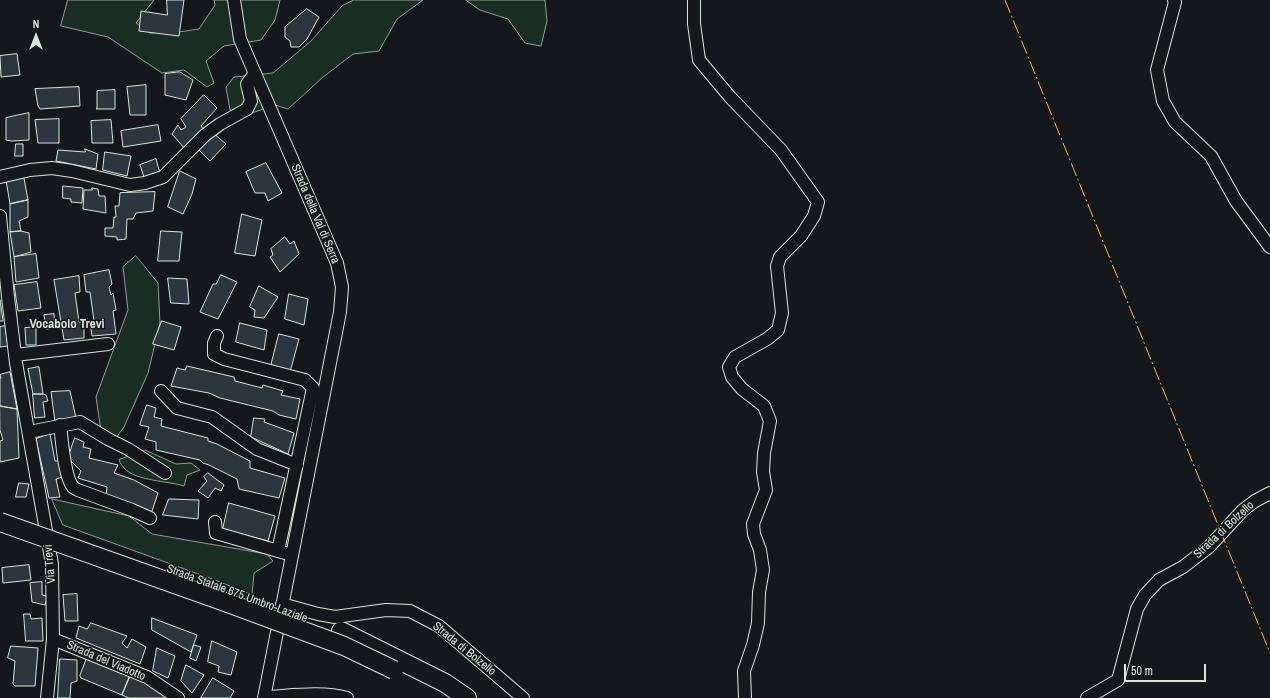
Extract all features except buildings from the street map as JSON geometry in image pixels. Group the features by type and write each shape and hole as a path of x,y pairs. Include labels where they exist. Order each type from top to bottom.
{"highway":[{"name":"Strada Statale 675 Umbro-Laziale","path":"0,509 341,631 448,698"},
{"name":"Strada Statale 675 Umbro-Laziale","path":"0,522 221,600 445,683 466,698"}],"street":[{"name":"Strada della Val di Serra","path":"234,0 240,40 337,264 342,287 340,312 264,698 320,695 341,696 347,698"},
{"path":"694,0 694,24 699,60 730,97 781,150 818,202 814,216 810,223 801,236 780,257 776,266 782,314 778,330 767,339 735,357 729,367 732,377 742,389 764,406 770,421 764,453 763,472 766,490 753,524 754,534 760,550 763,570 759,592 758,623 753,645 744,671 745,698"},
{"path":"1174,0 1175,2 1157,70 1163,101 1175,122 1211,156 1236,201 1270,247"},
{"path":"0,177 30,170 52,168 72,171 130,185 145,183 163,177 205,135 220,124 247,109 251,101 247,84 255,73"},
{"name":"Via Trevi","path":"0,216 15,355 52,564 53,639 47,698"},
{"path":"217,336 214,343 214,354 224,359 305,380 313,388 278,551"},
{"path":"15,355 108,344"},
{"path":"160,391 178,408 212,416 257,449 296,465"},
{"path":"28,432 80,422 128,449 165,474"},
{"path":"60,425 66,464 72,486 78,490 150,518"},
{"name":"Strada di Bolzello","path":"1087,698 1118,680 1137,609 1145,595 1158,580 1183,567 1209,547 1243,510 1255,501 1270,493"},
{"path":"215,522 216,533 292,555"},
{"name":"Strada di Bolzello","path":"282,604 335,617 386,610 410,611 439,626 523,698"},
{"name":"Strada del Viadotto","path":"53,639 147,677 178,698"}],"green space":[{"path":"68,0 154,0 136,23 150,33 179,32 199,29 215,5 214,0 280,0 275,20 261,40 224,46 206,61 214,83 207,87 184,70 162,73 108,37 61,26"},
{"path":"354,0 423,0 397,19 379,51 353,54 322,78 288,109 275,105 249,114 230,110 226,87 234,77 273,73 311,41 342,6"},
{"path":"466,0 545,0 547,21 541,46 525,43 508,19 480,10"},
{"path":"136,256 158,283 160,323 148,373 124,427 110,446 102,438 96,397 128,310 123,267"},
{"path":"145,450 176,464 191,463 200,470 187,475 184,486 136,476 123,467 119,460"},
{"path":"52,499 129,516 152,534 267,554 273,561 254,573 252,595 215,580 63,525"}],"power":[{"path":"1005,0 1270,653"}],"district":[{"name":"Vocabolo Trevi","path":"67,325"}]}
